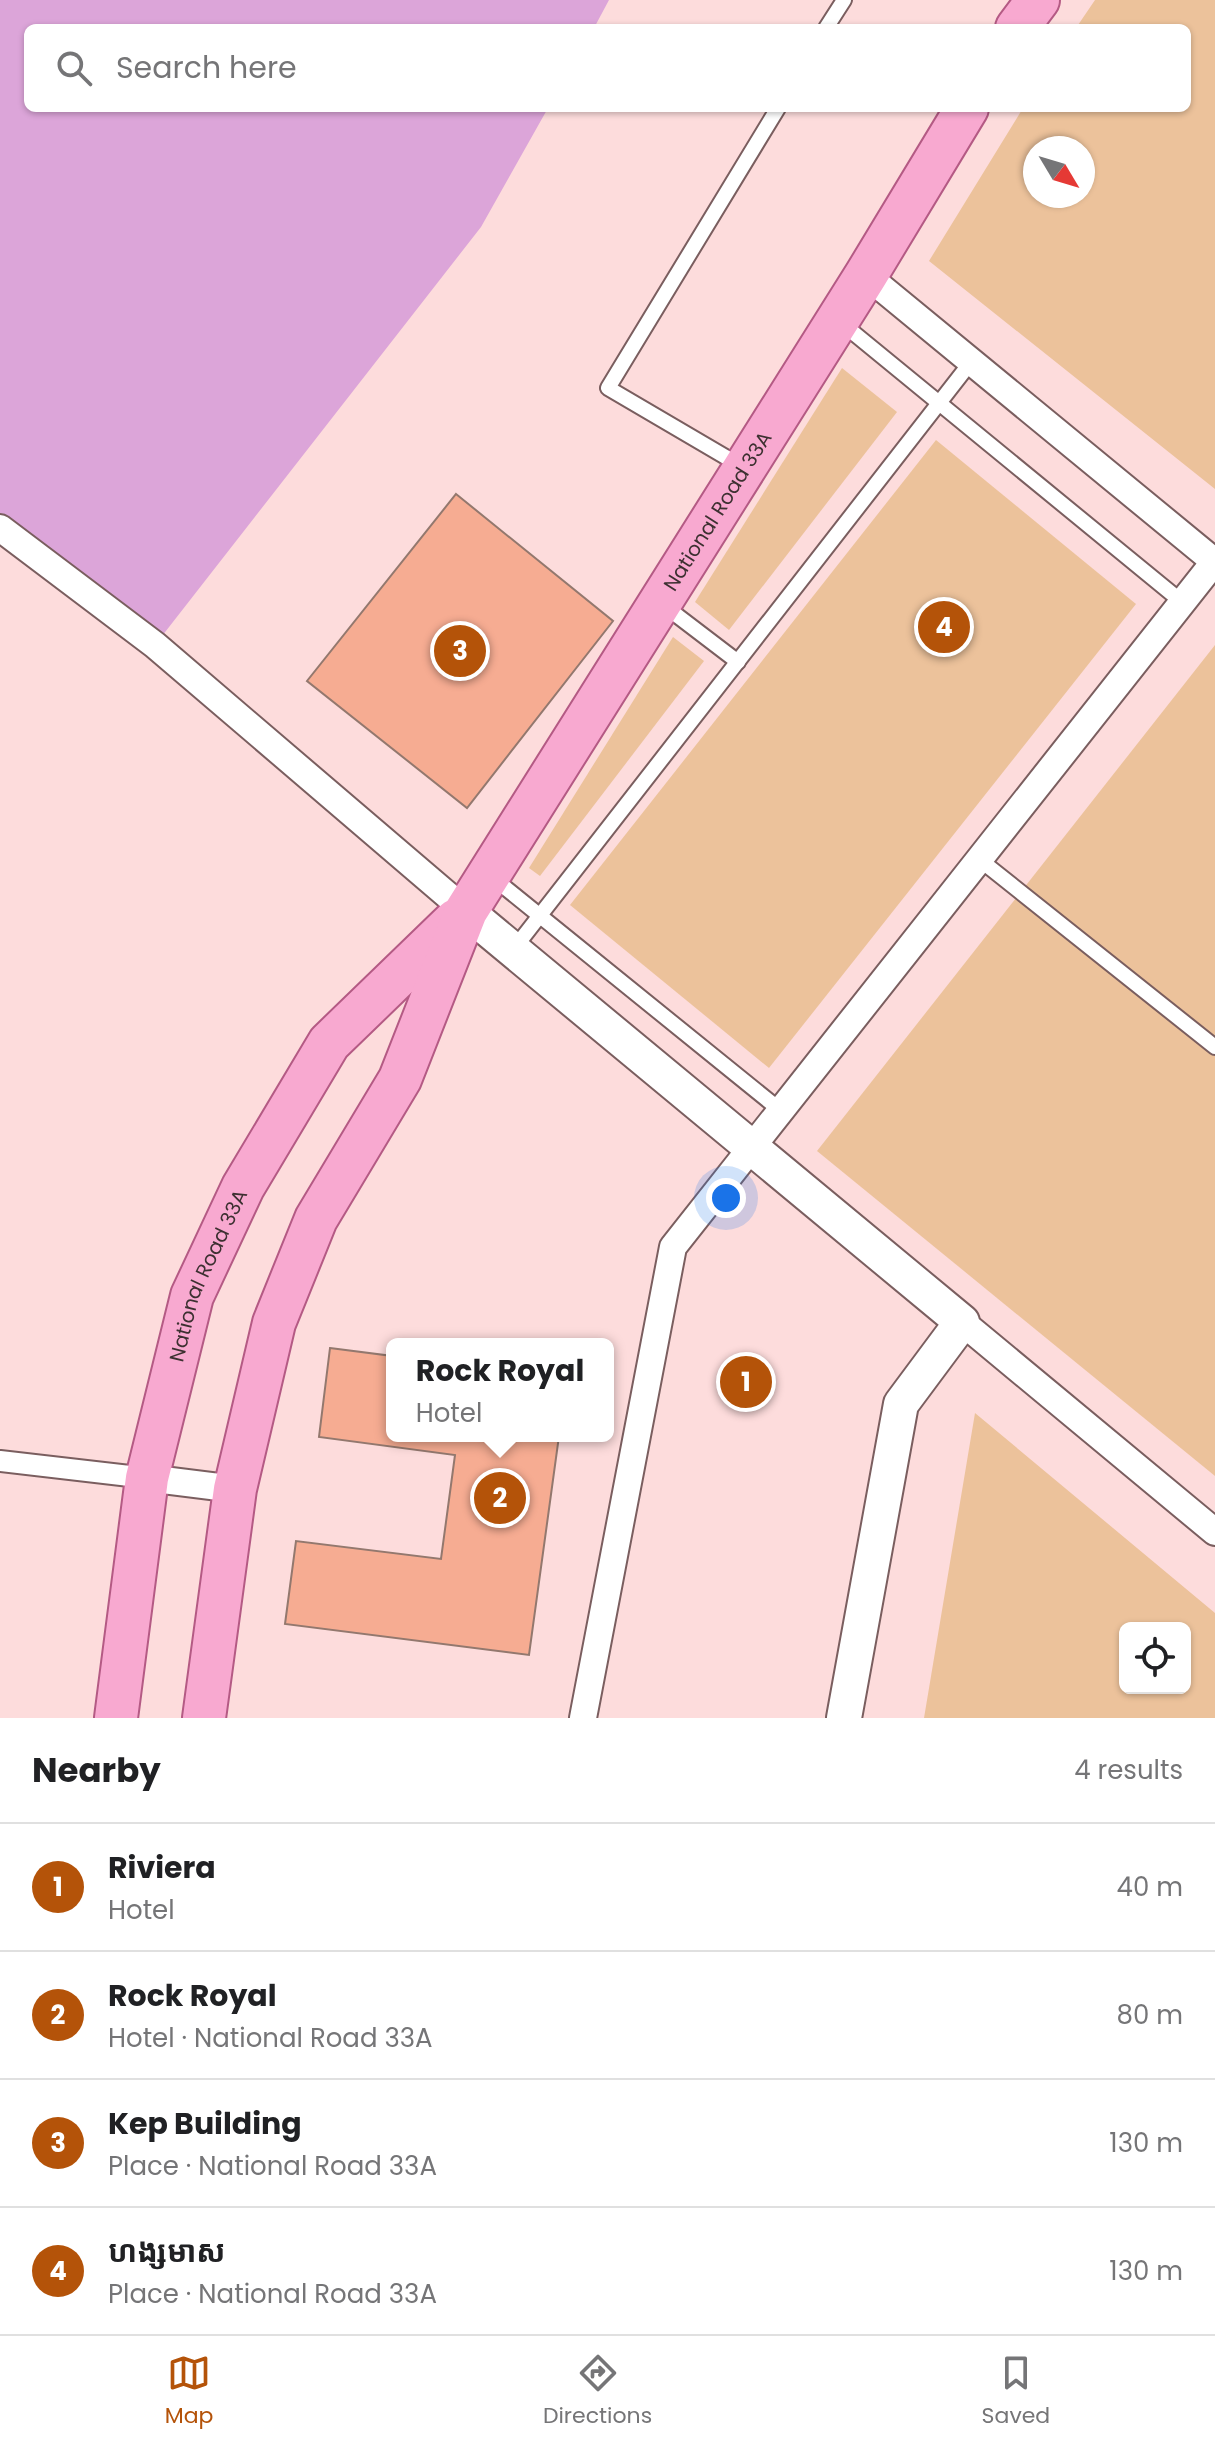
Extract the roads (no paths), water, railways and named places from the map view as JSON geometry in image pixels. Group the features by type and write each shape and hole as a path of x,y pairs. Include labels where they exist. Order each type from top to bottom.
{"main road":[{"path":"1020,24 1038,0"},
{"name":"National Road 33A","path":"204,1718 235,1489 274,1323 316,1219 400,1079 466,911 838,320 965,112"},
{"name":"National Road 33A","path":"116,1718 147,1478 192,1296 243,1187 329,1043 466,911"}],"street":[{"path":"583,1718 673,1247 1215,561 866,275"},
{"path":"0,528 155,645 513,951 1215,1531"},
{"path":"844,1718 901,1404 962,1322"},
{"path":"0,1461 235,1489"}],"lane":[{"path":"829,24 844,0"},
{"path":"745,468 608,388 776,112"},
{"path":"838,320 1182,602"},
{"path":"513,951 971,362"},
{"path":"660,602 738,662"},
{"path":"979,859 1215,1047"},
{"path":"489,875 780,1110"}],"place":[{"name":"ហង្សមាស","path":"944,627"},
{"name":"Kep Building","path":"460,651"},
{"name":"Riviera","path":"746,1382"},
{"name":"Rock Royal","path":"500,1498"}]}
